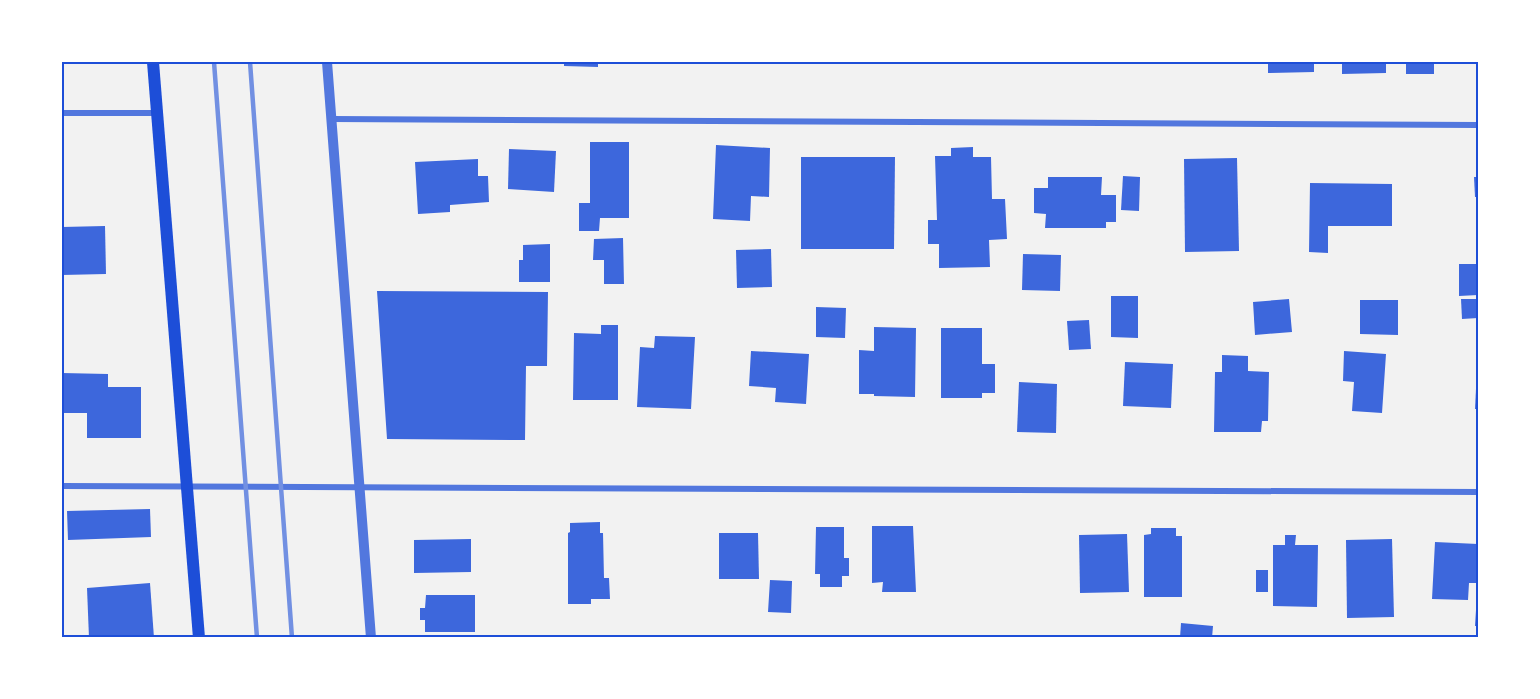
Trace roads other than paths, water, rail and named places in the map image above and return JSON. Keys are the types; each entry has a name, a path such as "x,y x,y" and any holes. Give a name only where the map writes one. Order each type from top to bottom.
{"main road":[{"path":"153,62 199,638"}],"street":[{"path":"327,62 371,638"},
{"path":"62,113 157,113"},
{"path":"332,119 1479,125"},
{"path":"62,486 1479,492"}],"railway":[{"path":"214,62 257,638"},
{"path":"250,62 292,638"}]}
